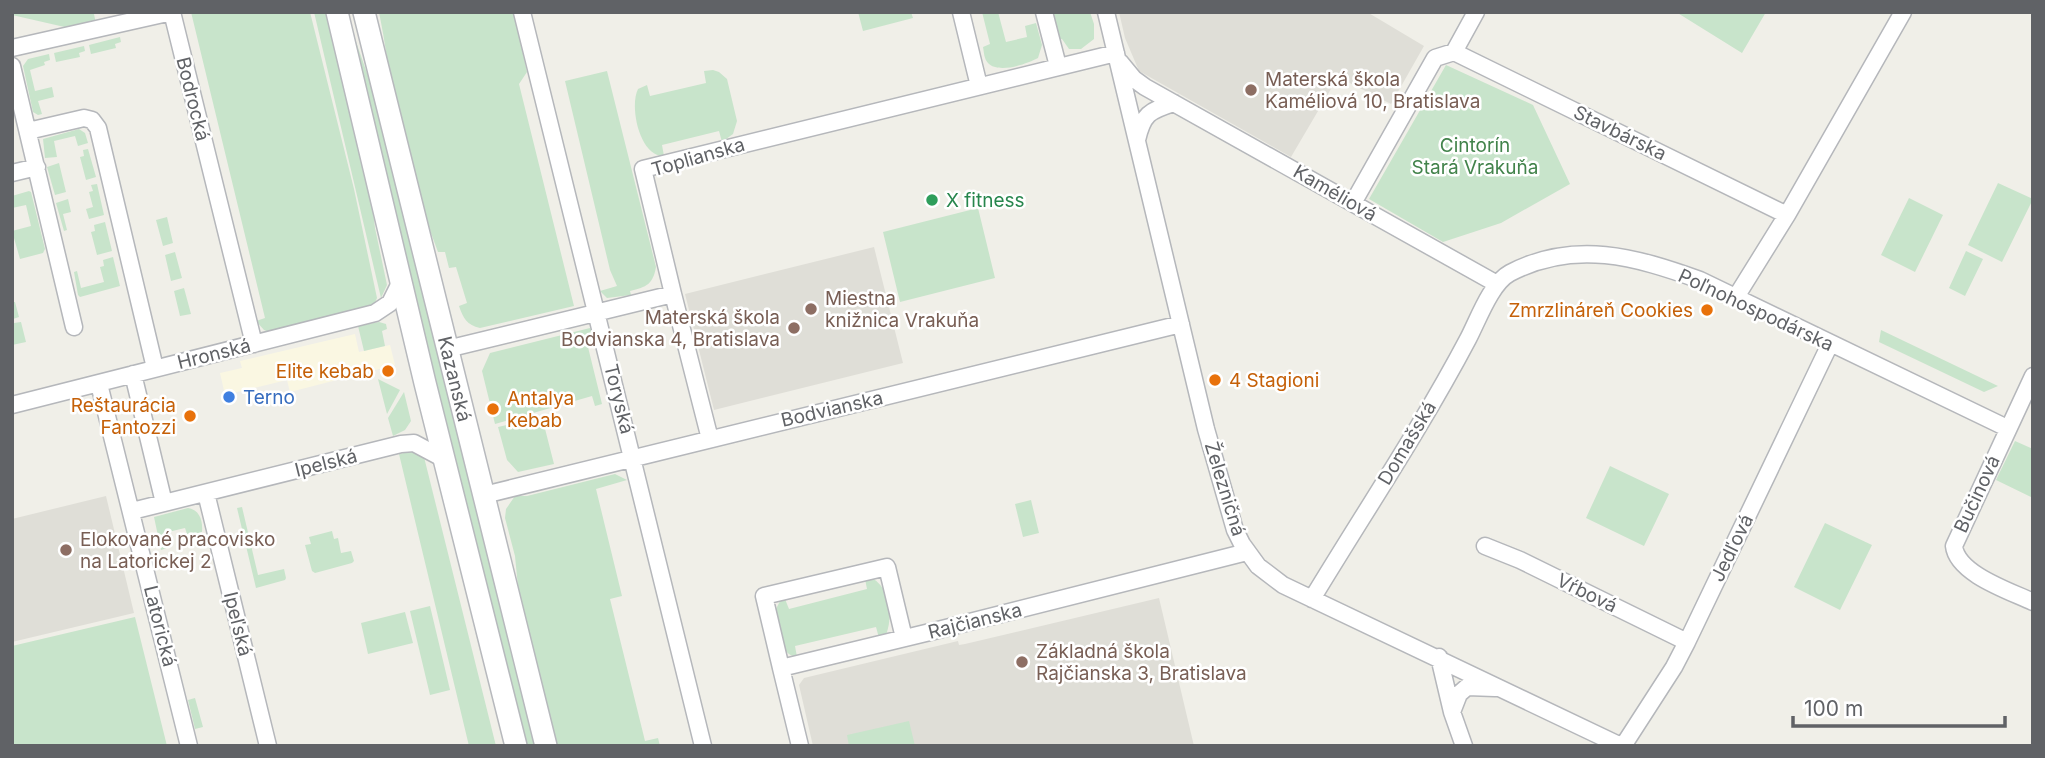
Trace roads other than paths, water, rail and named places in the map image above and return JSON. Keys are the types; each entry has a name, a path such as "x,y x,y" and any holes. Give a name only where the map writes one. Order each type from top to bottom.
{"main road":[{"name":"Kazanská","path":"337,12 516,746"},
{"name":"Kazanská","path":"364,12 546,746"}],"street":[{"name":"Bodrocká","path":"12,48 172,12 254,344"},
{"name":"Toryská","path":"522,12 703,746"},
{"path":"961,12 979,86"},
{"path":"1044,12 1058,66"},
{"name":"Železničná","path":"1106,12 1206,429 1235,530 1247,552 1266,573 1312,599 1622,746"},
{"path":"1353,203 1435,58 1454,52 1476,12"},
{"path":"1736,297 1787,215 1903,12"},
{"name":"Stavbárska","path":"1454,52 1787,215"},
{"name":"Toplianska","path":"673,294 643,169 1058,66 1116,56"},
{"name":"Kaméliová","path":"1116,56 1138,82 1497,284"},
{"path":"12,66 28,131 25,170 74,327"},
{"path":"1137,141 1141,124 1149,113 1174,103"},
{"path":"28,131 84,118 92,120 97,128 156,368"},
{"name":"Poľnohospodárska","path":"1497,284 1509,273 1546,259 1592,253 1609,254 1665,268 1736,297 2007,428"},
{"name":"Hronská","path":"12,405 375,313 390,303 401,281"},
{"name":"Domašská","path":"1312,599 1460,353 1497,284"},
{"path":"447,349 673,294 710,439"},
{"name":"Bodvianska","path":"484,495 1181,324"},
{"name":"Jedľová","path":"1622,746 1674,667 1687,642 1829,344"},
{"path":"133,374 164,503"},
{"path":"2007,428 2033,376"},
{"name":"Latorická","path":"99,384 189,746"},
{"name":"Bučinová","path":"2007,428 1955,540 1954,549 1957,558 1973,572 2033,602"},
{"name":"Ipelská","path":"205,493 401,444 414,443 444,459"},
{"path":"132,511 205,493"},
{"name":"Ipeľská","path":"205,493 268,746"},
{"name":"Vŕbová","path":"1485,546 1520,560 1687,642"},
{"name":"Rajčianska","path":"781,667 1247,552"},
{"path":"800,746 764,596 887,566 904,638"},
{"path":"1439,657 1452,712 1464,746"},
{"path":"1452,712 1459,694 1467,688 1482,686 1505,689"}],"place":[{"name":"Materská škola Kaméliová 10, Bratislava","path":"1251,90"},
{"name":"X fitness","path":"932,200"},
{"name":"Miestna knižnica Vrakuňa","path":"811,309"},
{"name":"Zmrzlináreň Cookies","path":"1707,310"},
{"name":"Materská škola Bodvianska 4, Bratislava","path":"794,328"},
{"name":"Elite kebab","path":"388,371"},
{"name":"4 Stagioni","path":"1215,380"},
{"name":"Terno","path":"229,397"},
{"name":"Antalya kebab","path":"493,409"},
{"name":"Reštaurácia Fantozzi","path":"190,416"},
{"name":"Elokované pracovisko na Latorickej 2","path":"66,550"},
{"name":"Základná škola Rajčianska 3, Bratislava","path":"1022,662"}],"park label":[{"name":"Cintorín Stará Vrakuňa","path":"1475,156"}]}
